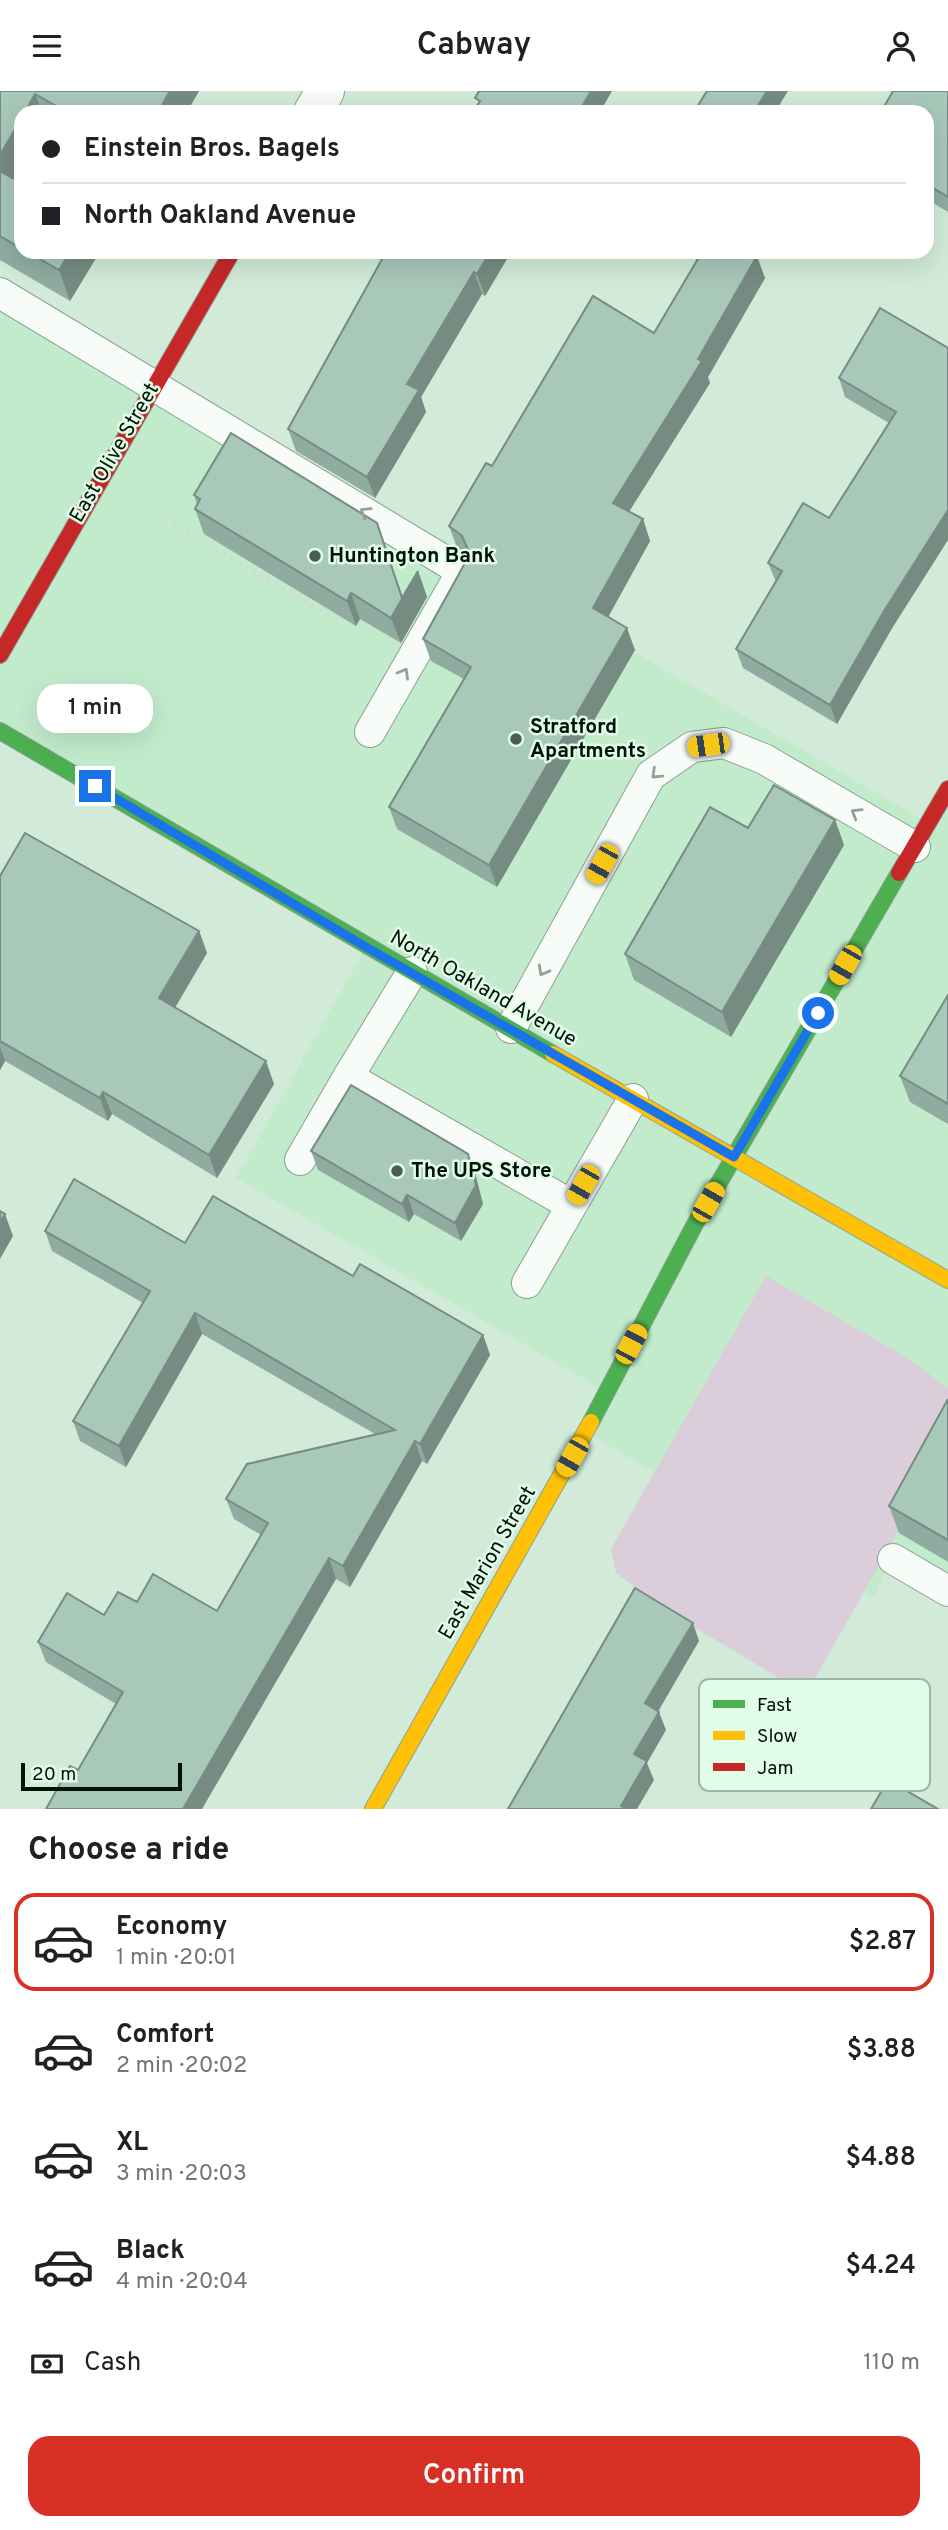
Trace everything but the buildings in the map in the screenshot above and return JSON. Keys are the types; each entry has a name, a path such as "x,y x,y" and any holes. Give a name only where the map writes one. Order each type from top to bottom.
{"street":[{"name":"East Olive Street","path":"0,655 228,259"},
{"name":"North Oakland Avenue","path":"0,731 948,1280"},
{"name":"East Marion Street","path":"373,1809 586,1433 688,1236 948,789"}],"lane":[{"path":"0,293 155,384 455,568 460,576 370,732"},
{"path":"511,1028 651,775 692,747 724,743 764,759 915,847"},
{"path":"300,1160 412,972"},
{"path":"348,1077 571,1205"},
{"path":"527,1283 634,1099"},
{"path":"893,1559 948,1591"}],"path":[{"path":"166,517 204,543 340,621"}],"shaded area":[{"path":"0,275 204,401 928,823 948,789 948,1608 886,1572 873,1597 586,1433 605,1391 236,1178 366,947 0,731"},
{"path":"766,1276 909,1359 948,1388 948,1444 815,1679 781,1679 669,1612 616,1573 611,1549"}],"traffic: fast":[{"path":"0,731 553,1054"},
{"path":"591,1422 695,1224 899,873"}],"traffic: slow":[{"path":"553,1054 948,1280"},
{"path":"373,1809 591,1422"}],"traffic: jam":[{"path":"0,655 228,259"},
{"path":"899,873 948,789"}],"place":[{"name":"Huntington Bank","path":"315,556"},
{"name":"Stratford Apartments","path":"516,739"},
{"name":"The UPS Store","path":"397,1171"}],"route":[{"path":"95,786 366,947 734,1157 818,1013"}]}
